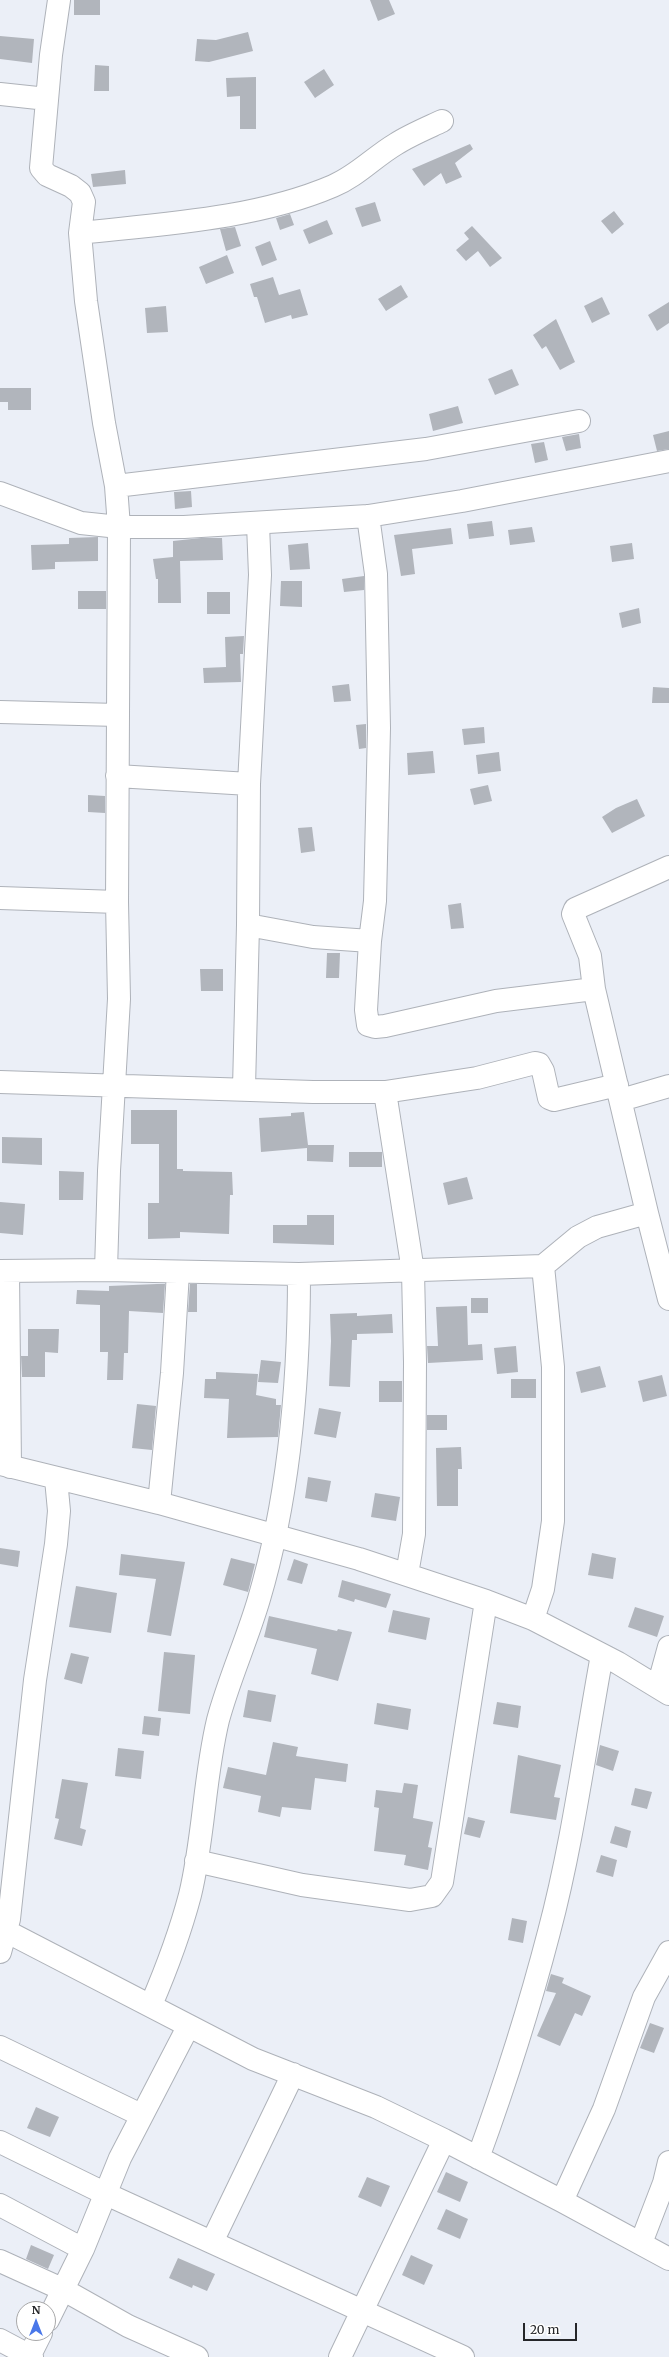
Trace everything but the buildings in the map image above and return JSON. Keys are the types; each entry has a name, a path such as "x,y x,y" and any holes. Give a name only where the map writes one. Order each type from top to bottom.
{"street":[{"path":"59,0 50,56 41,168 47,175 71,186 80,193 84,202 80,233 92,349 116,486 119,527 117,776 119,999 106,1270"},
{"path":"0,94 47,99"},
{"path":"80,233 169,223 278,205 334,186 363,169 396,144 442,121"},
{"path":"116,486 426,449 579,421"},
{"path":"0,493 81,523 119,527 184,527 258,524 368,516 462,501 669,461"},
{"path":"368,516 376,574 379,728 375,901 370,941 366,1019 368,1025 375,1027 496,1001 594,989"},
{"path":"244,1088 248,925 249,784 259,602 258,524"},
{"path":"0,712 118,715"},
{"path":"117,776 249,784"},
{"path":"669,867 576,909 574,917 590,956 594,989 646,1213 669,1299"},
{"path":"0,898 117,902"},
{"path":"248,925 313,937 370,941"},
{"path":"0,1082 244,1088 313,1092 385,1092 477,1078 535,1063 539,1064 543,1071 549,1098 554,1100 669,1086"},
{"path":"385,1092 413,1271 415,1362 414,1527 407,1574"},
{"path":"646,1213 597,1227 578,1237 543,1266 299,1274 106,1270 4,1271 5,1466 159,1503 407,1574 533,1619 602,1655 663,1690 669,1647"},
{"path":"533,1619 543,1589 553,1521 554,1367 543,1266"},
{"path":"159,1503 172,1373 178,1272"},
{"path":"151,2005 166,1972 190,1895 208,1774 218,1720 259,1599 274,1536 287,1466 294,1403 299,1330 299,1274"},
{"path":"0,1952 3,1929 9,1919 35,1680 56,1544 59,1511 56,1478"},
{"path":"196,1861 302,1885 410,1900 432,1896 442,1882 486,1601"},
{"path":"478,2158 510,2068 549,1932 568,1845 602,1655"},
{"path":"3,1929 151,2005 188,2027 253,2059 376,2107 444,2140 562,2201 669,2259"},
{"path":"562,2201 604,2109 644,1997 669,1952"},
{"path":"56,2305 83,2249 104,2193 141,2116 188,2027"},
{"path":"0,2047 141,2116"},
{"path":"212,2242 293,2074"},
{"path":"340,2357 361,2310 444,2140"},
{"path":"0,2142 104,2193 463,2357"},
{"path":"641,2243 662,2189 669,2162"},
{"path":"0,2205 83,2249"},
{"path":"0,2262 64,2290 128,2326 197,2357"},
{"path":"0,2340 30,2356 37,2341"}]}
